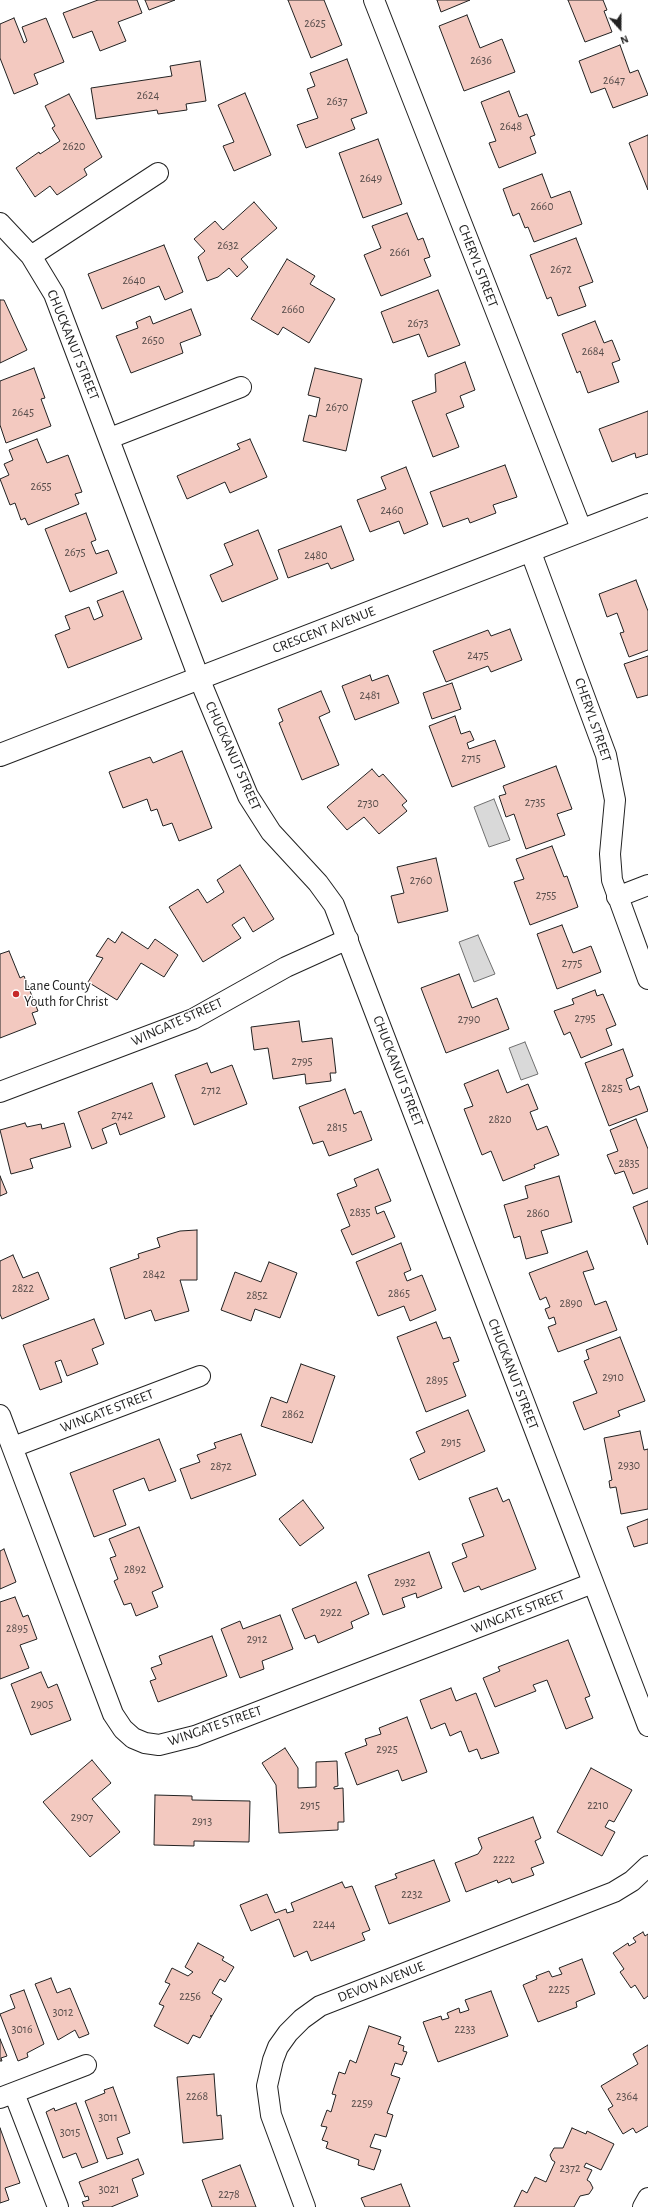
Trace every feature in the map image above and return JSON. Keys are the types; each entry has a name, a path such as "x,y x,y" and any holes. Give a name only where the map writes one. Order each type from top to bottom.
{"street":[{"name":"CHERYL STREET","path":"374,0 582,531"},
{"path":"31,256 158,173"},
{"name":"CHUCKANUT STREET","path":"0,223 31,256 54,294 110,438 199,678 256,809 272,832 327,893 348,939 648,1726"},
{"path":"110,438 241,387"},
{"name":"CRESCENT AVENUE","path":"0,755 648,505"},
{"name":"CHERYL STREET","path":"530,550 598,730 609,768 615,800 610,866 617,896 648,979"},
{"path":"617,896 648,885"},
{"name":"WINGATE STREET","path":"0,1092 178,1025 213,1009 286,967 348,939"},
{"name":"WINGATE STREET","path":"13,1447 200,1376"},
{"name":"WINGATE STREET","path":"0,1414 113,1714 123,1729 133,1738 145,1743 159,1745 194,1736 593,1583"},
{"name":"DEVON AVENUE","path":"305,2207 271,2115 267,2086 273,2060 278,2047 288,2033 302,2019 320,2006 614,1892 632,1881 648,1866"},
{"path":"58,2207 7,2095 86,2065"},
{"path":"644,2207 648,2198"}],"shaded area":[{"path":"494,799 510,840 489,847 474,807"},
{"path":"478,935 495,974 474,982 459,942"},
{"path":"525,1042 538,1074 521,1080 509,1048"}],"building":[{"path":"98,0 137,0 142,13 118,22 126,41 100,51 92,31 73,38 63,13"},
{"path":"145,0 175,0 149,10"},
{"path":"288,0 324,0 342,45 311,58"},
{"path":"437,0 470,0 441,12"},
{"path":"568,0 603,0 607,10 604,11 612,32 585,42"},
{"path":"467,15 480,48 502,39 515,72 464,91 439,26"},
{"path":"14,18 24,43 27,41 22,27 46,18 64,62 34,74 38,84 14,94 0,58 0,24"},
{"path":"620,45 630,73 638,70 648,95 613,108 605,88 591,93 579,61"},
{"path":"347,59 367,113 351,119 355,129 306,148 297,125 318,118 307,89 315,86 310,73"},
{"path":"200,61 206,101 186,104 187,110 158,114 157,110 96,119 91,88 172,76 170,66"},
{"path":"509,91 519,117 527,114 535,135 530,137 536,153 499,168 489,143 496,141 481,102"},
{"path":"245,93 271,155 234,171 223,146 234,142 218,105"},
{"path":"69,94 102,157 84,169 87,175 57,195 50,186 35,197 16,168 39,152 40,154 60,141 52,128 55,126 45,106"},
{"path":"648,135 648,190 629,143"},
{"path":"378,139 402,204 363,218 339,153"},
{"path":"542,174 551,198 570,191 582,224 534,242 528,227 525,228 519,213 513,216 503,189"},
{"path":"254,202 277,228 241,259 248,267 237,277 229,268 218,277 207,281 198,257 205,251 194,239 215,221 223,230"},
{"path":"407,213 418,240 423,238 430,257 424,259 431,276 381,296 364,255 381,248 372,226"},
{"path":"576,238 593,282 579,287 586,306 558,316 551,297 547,299 530,255"},
{"path":"164,245 183,292 165,300 159,286 102,309 88,274"},
{"path":"287,259 315,276 310,284 335,299 309,343 283,327 278,335 251,319"},
{"path":"438,290 460,345 428,357 419,334 393,343 381,312"},
{"path":"0,300 4,300 27,350 0,363"},
{"path":"191,309 201,335 180,343 183,353 131,373 116,336 138,328 136,322 150,316 153,324"},
{"path":"595,321 604,343 612,340 620,360 612,363 619,382 588,393 580,371 577,373 562,334"},
{"path":"465,362 475,390 460,396 464,407 446,414 459,447 433,457 412,401 436,392 435,374"},
{"path":"34,368 45,398 41,399 51,426 6,443 0,425 0,381"},
{"path":"315,368 362,379 346,451 303,441 309,415 316,417 320,398 308,395"},
{"path":"648,411 648,454 636,458 635,453 612,462 599,429"},
{"path":"37,439 47,463 68,455 82,492 75,494 79,504 28,525 25,518 21,520 15,503 10,505 0,479 9,475 4,464 13,460 9,450"},
{"path":"250,439 267,477 230,493 225,482 187,499 177,476 240,449 237,444"},
{"path":"505,465 517,497 493,505 496,513 470,523 468,518 443,527 430,492"},
{"path":"406,467 428,524 404,534 399,521 370,532 357,500 386,489 381,477"},
{"path":"86,513 96,540 91,542 96,554 108,550 117,573 70,592 45,529"},
{"path":"341,526 354,560 331,569 328,563 288,578 278,550"},
{"path":"258,530 278,579 222,602 210,575 233,565 224,544"},
{"path":"636,580 648,611 648,650 629,657 620,633 624,632 617,613 607,617 599,594"},
{"path":"123,591 142,639 68,668 55,635 70,629 65,616 89,607 94,620 103,616 97,601"},
{"path":"510,629 522,660 491,672 488,666 446,682 433,651 488,630 491,636"},
{"path":"648,656 648,695 637,698 624,664"},
{"path":"370,675 372,681 388,675 399,703 355,720 342,686"},
{"path":"452,683 461,709 432,719 423,693"},
{"path":"321,691 330,712 319,717 339,765 302,780 279,723 283,721 278,709"},
{"path":"455,716 461,734 470,731 474,740 467,743 469,749 495,740 505,767 452,787 429,726"},
{"path":"182,751 212,828 179,841 172,823 163,826 157,809 151,811 147,799 123,808 109,772 150,757 153,763"},
{"path":"556,766 572,809 557,814 565,835 526,849 514,814 506,817 499,796 506,794 503,786"},
{"path":"372,769 379,777 383,774 407,801 402,805 407,811 379,834 364,817 347,830 327,807"},
{"path":"552,846 564,877 567,876 578,907 530,925 514,882 524,879 516,859"},
{"path":"436,858 448,911 398,923 391,896 404,893 397,867"},
{"path":"240,865 274,919 253,932 244,917 232,925 241,938 203,962 169,907 198,889 207,903 224,892 217,880"},
{"path":"562,925 573,953 591,946 601,972 557,989 537,934"},
{"path":"122,932 148,949 155,939 178,955 164,977 141,963 117,1000 88,982 103,958 96,956 108,938 115,943"},
{"name":"Lane County Youth for Christ","path":"9,951 20,978 24,976 38,1011 32,1013 36,1024 0,1038 0,954"},
{"path":"459,974 472,1008 497,998 509,1029 446,1053 421,988"},
{"path":"595,990 597,996 603,994 616,1025 606,1029 612,1045 581,1058 570,1032 564,1035 554,1011 574,1004 572,999"},
{"path":"299,1021 302,1042 332,1038 336,1073 330,1073 331,1081 306,1084 305,1074 273,1079 268,1048 254,1050 251,1027"},
{"path":"623,1049 633,1076 626,1079 630,1090 639,1086 648,1111 609,1126 585,1063"},
{"path":"207,1063 211,1073 232,1065 247,1104 194,1125 175,1075"},
{"path":"498,1070 507,1093 528,1084 538,1109 530,1112 537,1130 547,1126 559,1155 534,1165 535,1168 503,1181 491,1151 482,1155 464,1109 473,1106 464,1084"},
{"path":"152,1083 165,1117 120,1135 116,1123 102,1129 107,1143 92,1149 78,1112"},
{"path":"345,1089 354,1114 361,1111 372,1140 329,1156 323,1141 313,1144 299,1107"},
{"path":"636,1119 648,1149 648,1188 633,1194 624,1171 615,1174 607,1155 618,1151 610,1130"},
{"path":"25,1123 27,1127 41,1124 42,1129 64,1123 71,1147 30,1159 33,1168 11,1174 0,1130"},
{"path":"378,1169 391,1201 375,1207 377,1214 384,1211 395,1237 352,1255 341,1230 350,1226 337,1194 357,1186 354,1179"},
{"path":"0,1176 7,1193 0,1196"},
{"path":"559,1176 572,1222 541,1231 548,1253 526,1259 520,1236 514,1238 504,1205 528,1198 525,1186"},
{"path":"648,1201 648,1245 633,1207"},
{"path":"197,1230 197,1280 180,1280 189,1311 155,1321 151,1310 125,1319 110,1268 139,1258 138,1254 160,1247 157,1238 180,1231"},
{"path":"401,1243 411,1270 404,1273 407,1281 422,1275 436,1310 410,1321 404,1306 378,1316 356,1262"},
{"path":"587,1251 594,1269 583,1272 595,1305 606,1301 617,1330 558,1352 548,1327 556,1324 554,1317 549,1319 545,1309 550,1307 546,1297 540,1300 529,1273"},
{"path":"13,1255 23,1278 38,1272 49,1299 2,1319 0,1314 0,1261"},
{"path":"269,1262 297,1273 280,1318 255,1309 251,1321 221,1310 235,1272 261,1282"},
{"path":"94,1319 104,1344 92,1349 98,1364 67,1376 61,1360 55,1362 62,1382 40,1390 23,1345"},
{"path":"436,1322 443,1339 450,1337 459,1361 453,1363 466,1396 426,1412 397,1337"},
{"path":"620,1337 645,1401 618,1411 620,1416 584,1430 573,1402 597,1393 584,1361 589,1359 586,1350"},
{"path":"301,1364 335,1376 312,1443 261,1426 271,1397 287,1403"},
{"path":"468,1410 485,1451 419,1480 410,1459 425,1452 416,1432"},
{"path":"640,1431 644,1450 648,1449 648,1509 621,1514 616,1487 610,1488 609,1481 612,1480 604,1438"},
{"path":"241,1434 256,1475 191,1499 180,1469 200,1462 197,1455 216,1448 214,1443"},
{"path":"159,1439 176,1481 149,1491 144,1478 113,1490 126,1525 94,1537 70,1473"},
{"path":"497,1488 503,1502 509,1499 536,1569 481,1590 479,1586 464,1592 452,1563 467,1557 462,1544 484,1536 469,1498"},
{"path":"303,1500 324,1528 300,1546 279,1519"},
{"path":"648,1519 648,1543 634,1547 627,1527"},
{"path":"139,1527 163,1587 152,1592 158,1607 136,1616 131,1603 124,1605 114,1581 118,1579 110,1558 116,1556 109,1539"},
{"path":"4,1549 16,1582 0,1589 0,1551"},
{"path":"429,1552 442,1588 417,1598 416,1593 402,1598 405,1607 383,1615 368,1575"},
{"path":"356,1582 369,1614 351,1622 353,1628 318,1643 315,1635 305,1639 292,1609"},
{"path":"15,1597 23,1617 28,1615 37,1639 20,1645 29,1668 0,1679 0,1602"},
{"path":"280,1615 293,1649 262,1661 264,1669 240,1678 221,1629 240,1621 243,1629"},
{"path":"212,1636 227,1676 158,1702 150,1681 156,1679 151,1668 162,1664 159,1656"},
{"path":"568,1640 590,1696 585,1698 593,1718 566,1729 547,1680 533,1685 536,1691 495,1707 483,1678 500,1671 498,1667"},
{"path":"41,1672 48,1688 57,1684 71,1720 31,1735 11,1684"},
{"path":"451,1688 456,1701 476,1693 499,1753 481,1759 477,1749 469,1752 461,1731 450,1736 445,1723 431,1729 420,1700"},
{"path":"407,1717 427,1772 402,1781 398,1770 357,1785 345,1753 367,1745 365,1739 381,1734 379,1728"},
{"path":"285,1748 298,1768 298,1788 316,1787 316,1762 337,1761 338,1786 334,1787 334,1789 343,1788 344,1822 338,1822 338,1830 279,1833 276,1785 262,1763"},
{"path":"92,1760 111,1783 92,1799 120,1832 90,1857 43,1802"},
{"path":"591,1768 632,1790 614,1822 609,1820 605,1827 615,1832 602,1856 557,1832"},
{"path":"155,1795 192,1796 192,1800 250,1801 249,1842 194,1841 194,1846 154,1845"},
{"path":"533,1817 541,1838 535,1841 544,1863 531,1868 534,1875 512,1883 510,1878 498,1883 497,1880 466,1892 455,1863 478,1854 482,1848 478,1838"},
{"path":"434,1860 450,1901 389,1924 375,1886 397,1878 395,1874"},
{"path":"342,1882 345,1888 352,1886 370,1930 362,1933 365,1940 311,1961 307,1951 294,1957 279,1919 251,1931 240,1905 267,1894 275,1913 286,1909 287,1913 294,1911 291,1903"},
{"path":"643,1932 645,1936 648,1934 648,1996 644,1999 635,1985 631,1988 620,1972 624,1969 613,1953 628,1943 629,1946 636,1942 633,1938"},
{"path":"198,1943 224,1957 222,1960 234,1967 225,1982 220,1979 212,1993 222,1999 200,2038 193,2035 188,2044 154,2026 164,2006 159,2004 170,1984 165,1982 172,1968 188,1976 193,1972 185,1967"},
{"path":"582,1959 595,1994 576,2002 577,2007 538,2022 523,1985 537,1979 536,1976 549,1971 552,1977 562,1974 559,1968"},
{"path":"51,1978 57,1993 70,1988 89,2034 79,2038 75,2030 58,2040 35,1984"},
{"path":"24,1990 44,2044 27,2053 28,2057 18,2061 0,2014 15,2008 10,1995"},
{"path":"491,1991 508,2036 438,2062 423,2022 441,2016 442,2020 449,2018 447,2013 459,2008 460,2013 469,2010 465,2000"},
{"path":"369,2026 401,2037 398,2044 404,2046 403,2051 407,2052 402,2065 395,2063 391,2075 400,2078 387,2113 393,2115 386,2137 375,2134 370,2147 381,2150 374,2170 358,2165 359,2160 326,2148 328,2142 322,2140 327,2127 321,2126 327,2110 331,2112 336,2095 332,2094 339,2072 345,2074 350,2060 356,2063"},
{"path":"0,2039 7,2056 1,2058 2,2061 0,2061"},
{"path":"648,2045 648,2126 636,2133 633,2128 623,2134 608,2109 613,2106 601,2086 638,2064 633,2054"},
{"path":"214,2074 217,2116 221,2115 223,2139 183,2143 177,2077"},
{"path":"113,2087 130,2133 117,2138 123,2154 107,2159 85,2101 105,2093 104,2090"},
{"path":"76,2103 98,2162 82,2168 76,2153 63,2158 46,2112 54,2108 55,2111"},
{"path":"0,2128 20,2183 5,2188 9,2200 0,2203"},
{"path":"572,2128 586,2134 587,2131 614,2144 601,2170 586,2163 584,2167 592,2170 587,2180 593,2188 589,2194 580,2196 574,2207 514,2207 522,2190 527,2193 535,2177 546,2182 555,2162 552,2160 550,2155 554,2148 563,2148"},
{"path":"138,2159 144,2174 132,2179 138,2196 111,2207 84,2207 82,2202 89,2200 88,2196 85,2197 79,2182"},
{"path":"240,2165 256,2207 212,2207 202,2180"},
{"path":"401,2184 410,2207 365,2207 361,2198"}],"place":[{"name":"Lane County Youth for Christ","path":"16,994"}]}
